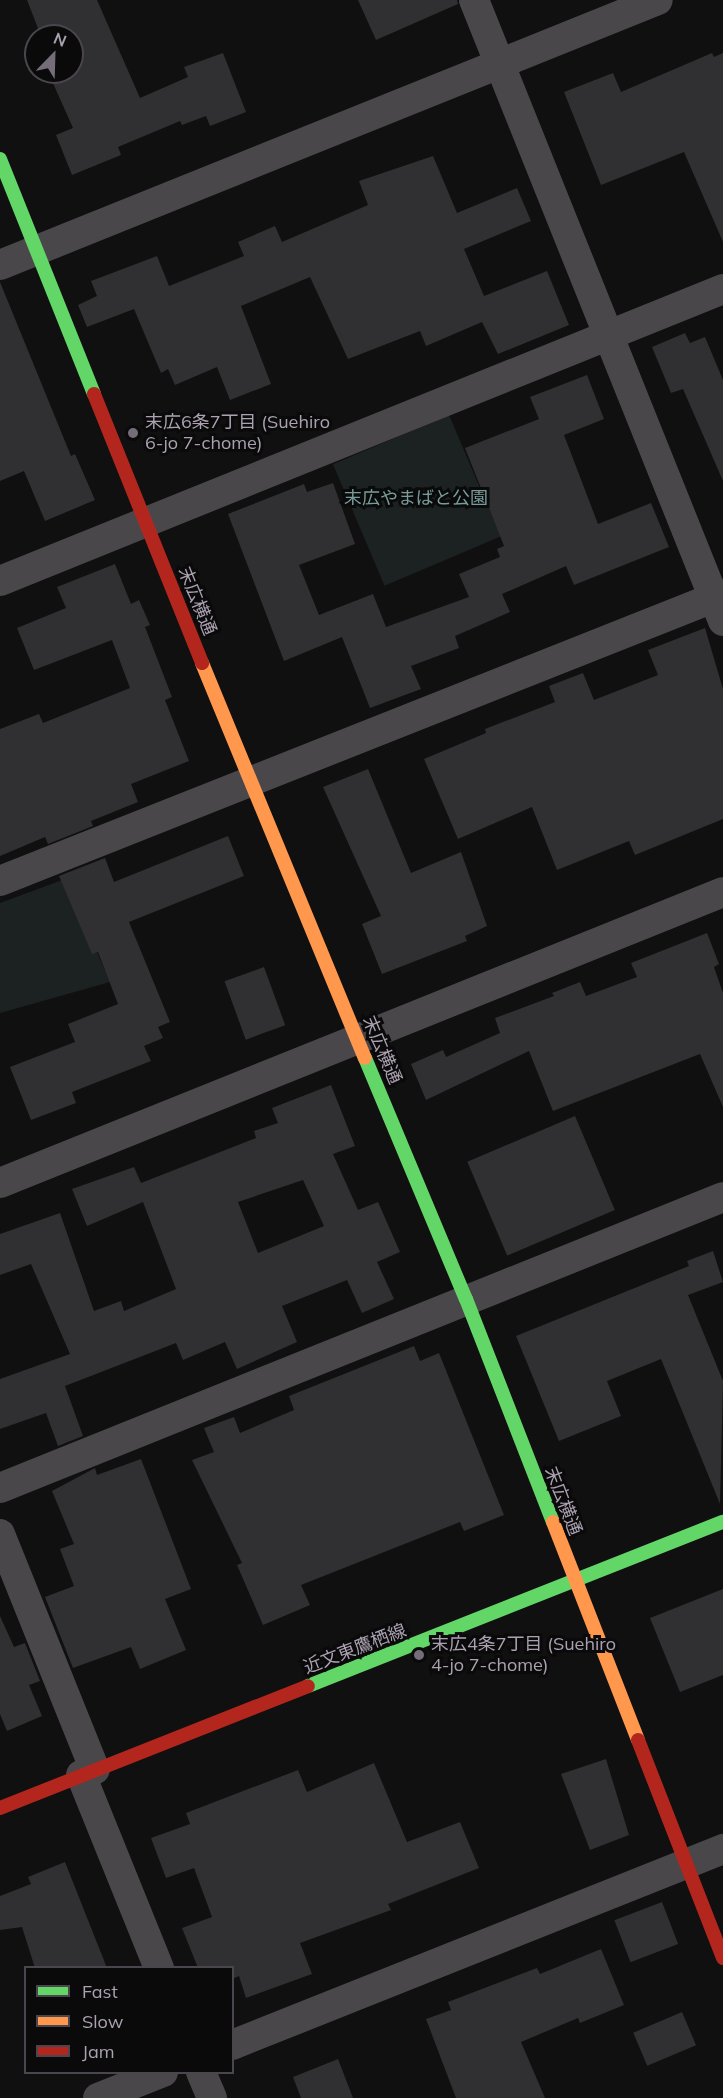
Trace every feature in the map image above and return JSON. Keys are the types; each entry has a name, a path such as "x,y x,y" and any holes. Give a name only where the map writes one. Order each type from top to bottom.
{"street":[{"path":"0,881 248,780 720,604 474,0"},
{"path":"0,265 658,0"},
{"name":"末広横通","path":"0,159 248,780 466,1299 684,1866 723,1958"},
{"path":"0,581 723,289"},
{"path":"0,1183 723,892"},
{"path":"0,1488 723,1197"},
{"name":"近文東鷹栖線","path":"0,1809 88,1772 575,1582 723,1521"},
{"path":"0,1534 158,1966"},
{"path":"234,2044 723,1849"},
{"path":"98,2098 160,2074"},
{"path":"201,2074 212,2098"}],"green space":[{"name":"末広やまばと公園","path":"449,415 501,537 385,586 333,464"},
{"path":"65,879 110,982 0,1013 0,903"}],"building":[{"path":"27,0 97,0 140,98 188,77 184,67 223,53 246,112 210,126 206,116 182,125 180,121 118,147 121,155 72,175 56,135 73,128 53,84 84,84 84,24 36,24"},
{"path":"358,0 457,0 458,4 376,40"},
{"path":"712,53 714,57 723,53 723,242 684,152 601,185 564,92 613,73 621,92"},
{"path":"433,156 457,213 517,188 531,221 464,249 484,296 547,271 569,325 498,354 482,322 426,346 420,331 348,359 310,277 241,306 271,384 230,400 217,367 175,385 168,369 161,373 134,309 87,327 78,305 97,296 91,281 157,256 169,286 244,256 238,242 275,226 282,242 368,205 359,181"},
{"path":"0,282 71,456 75,454 95,500 45,521 24,471 0,481"},
{"path":"685,333 690,343 705,337 723,380 723,481 683,389 671,393 652,347"},
{"path":"587,375 604,419 564,435 598,524 651,503 669,547 574,585 566,566 502,594 510,612 455,636 459,648 411,666 421,689 370,708 342,637 284,661 228,514 304,484 307,492 333,483 355,544 299,565 319,615 373,594 386,627 469,597 459,574 500,557 497,549 504,546 465,448 539,419 530,397"},
{"path":"115,564 131,604 139,600 150,625 145,627 172,697 165,700 189,761 131,784 138,802 91,821 93,826 48,844 45,837 0,856 0,729 39,714 43,723 130,688 112,640 34,670 17,628 66,608 57,587"},
{"path":"705,628 723,689 723,819 635,855 629,841 557,870 532,807 458,839 424,759 486,733 485,729 555,702 549,686 583,673 594,700 658,675 648,650"},
{"path":"368,769 411,873 461,852 487,926 465,936 467,941 382,974 362,924 381,916 323,787"},
{"path":"228,836 244,876 129,922 170,1022 158,1027 163,1038 144,1046 151,1061 72,1092 76,1103 31,1120 10,1067 75,1042 68,1024 118,1004 98,952 92,954 59,876 105,858 114,882"},
{"path":"707,933 719,964 714,967 723,993 723,1107 700,1054 553,1111 529,1051 426,1100 411,1064 443,1050 446,1057 500,1033 495,1018 554,996 552,993 580,982 586,996 637,977 631,963"},
{"path":"264,967 285,1025 246,1040 225,981"},
{"path":"331,1085 355,1146 333,1154 358,1210 378,1202 400,1252 377,1262 394,1299 362,1313 347,1280 282,1306 297,1342 237,1369 225,1342 183,1360 176,1343 65,1386 83,1436 58,1446 46,1413 0,1429 0,1379 70,1354 31,1264 0,1275 0,1234 60,1213 94,1311 121,1301 124,1311 176,1289 143,1202 87,1226 72,1189 134,1167 141,1183 256,1138 254,1131 278,1123 272,1108","holes":["303,1180 324,1226 258,1253 238,1202"]},
{"path":"575,1116 615,1210 507,1256 467,1162"},
{"path":"713,1251 723,1282 688,1295 723,1381 720,1504 661,1359 607,1381 621,1416 559,1441 516,1336 689,1266 687,1261"},
{"path":"414,1346 420,1361 439,1353 504,1515 464,1531 460,1522 301,1585 310,1605 263,1625 237,1565 242,1563 192,1460 214,1452 204,1428 234,1417 240,1433 294,1410 289,1396"},
{"path":"141,1459 191,1589 165,1599 186,1650 140,1669 131,1647 73,1668 45,1597 74,1586 60,1549 74,1544 52,1491 95,1468 97,1475"},
{"path":"723,1589 723,1675 680,1692 650,1618"},
{"path":"0,1616 14,1647 25,1643 40,1681 29,1685 42,1716 7,1731 0,1714"},
{"path":"606,1759 629,1835 590,1850 561,1774"},
{"path":"374,1763 407,1842 460,1822 479,1868 388,1904 391,1910 300,1943 312,1974 246,1998 239,1976 234,1978 234,1966 197,1966 182,1928 212,1917 194,1868 166,1878 151,1838 190,1824 186,1813 298,1770 307,1792"},
{"path":"65,1862 106,1966 34,1966 22,1927 0,1930 0,1896 31,1884 28,1877"},
{"path":"662,1902 678,1944 631,1962 614,1920"},
{"path":"601,1949 624,2005 580,2023 578,2018 521,2042 545,2098 456,2098 426,2019 451,2010 448,2002 537,1968 540,1974"},
{"path":"682,2012 696,2045 647,2066 633,2033"},
{"path":"338,2059 353,2098 301,2098 293,2077"}],"traffic: fast":[{"path":"0,159 94,394"},
{"path":"365,1058 466,1299 553,1522"},
{"path":"308,1686 723,1522"}],"traffic: slow":[{"path":"202,663 365,1058"},
{"path":"553,1522 638,1740"}],"traffic: jam":[{"path":"94,394 202,663"},
{"path":"0,1808 308,1686"},
{"path":"638,1740 723,1958"}],"place":[{"name":"末広6条7丁目 (Suehiro 6-jo 7-chome)","path":"133,433"},
{"name":"末広4条7丁目 (Suehiro 4-jo 7-chome)","path":"419,1655"}]}
